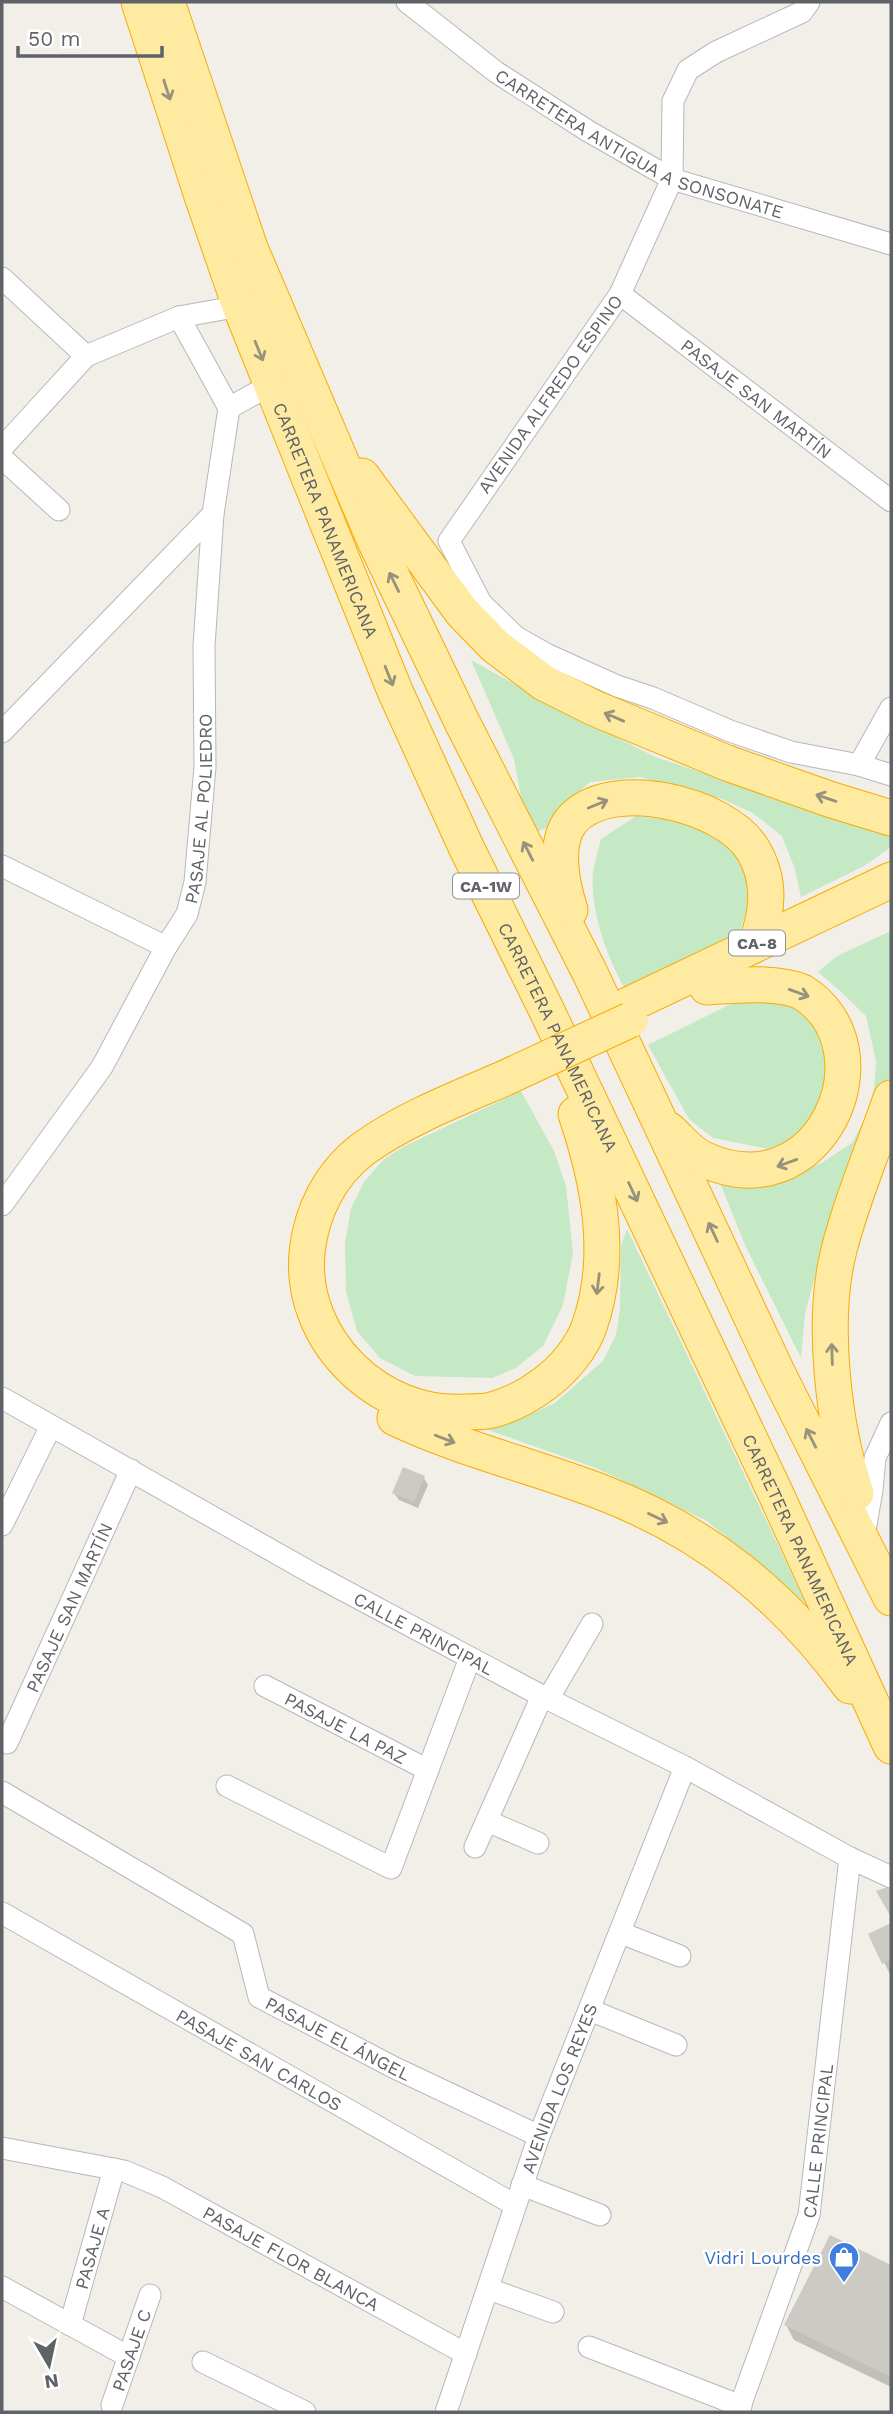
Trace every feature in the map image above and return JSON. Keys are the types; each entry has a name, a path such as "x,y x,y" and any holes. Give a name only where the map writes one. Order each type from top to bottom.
{"highway":[{"name":"CARRETERA PANAMERICANA","path":"139,2 240,306 395,691 467,849 546,1009 775,1492 889,1741"},
{"name":"CARRETERA PANAMERICANA","path":"167,2 250,248 374,541 461,722 590,973 627,1027 778,1374 889,1592"},
{"path":"321,419 462,612 519,666 566,695 665,739 832,800 891,818"},
{"path":"590,973 562,876 563,840 569,823 582,811 618,797 660,799 702,812 739,835 752,848 760,865 767,903 765,922 756,943"},
{"path":"467,849 572,1102 591,1158 602,1229 600,1265 596,1299 588,1329 573,1357 552,1379 527,1396 491,1411 430,1411 382,1392 351,1368 335,1351 316,1314 308,1289 307,1260 312,1222 320,1201 338,1174 363,1149 502,1071"},
{"name":"CA-8","path":"627,1027 756,943 891,880"},
{"name":"CA-8","path":"502,1071 627,1027 891,903"},
{"path":"627,1027 667,1129 699,1157 727,1168 754,1169 775,1168 805,1157 816,1149 851,1102 858,1078 855,1050 845,1027 824,1006 801,992 756,985 708,987"},
{"path":"502,1071 383,1119 342,1146 323,1168 308,1193 298,1224 291,1264 300,1315 309,1337 341,1378 383,1412 450,1441 602,1492 672,1524 728,1559 769,1593 809,1636 846,1681 889,1741"},
{"path":"889,1592 851,1480 839,1424 831,1348 836,1263 891,1098"}],"street":[{"name":"CARRETERA ANTIGUA A SONSONATE","path":"407,2 496,72 588,131 672,179 891,244"},
{"path":"672,179 673,101 688,70 716,52 802,12 809,2"},
{"name":"AVENIDA ALFREDO ESPINO","path":"672,179 620,294 449,541 481,603 516,637 546,654 730,731 781,749 859,765"},
{"path":"2,278 86,356"},
{"name":"PASAJE SAN MARTÍN","path":"620,294 891,501"},
{"path":"2,448 86,356 178,317 240,306"},
{"path":"178,317 229,408 272,384"},
{"name":"PASAJE AL POLIEDRO","path":"2,1205 102,1068 166,947 187,914 195,882 205,767 204,646 213,514 229,408"},
{"path":"2,457 60,510"},
{"path":"2,732 213,514"},
{"path":"891,708 859,765 891,775"},
{"path":"2,866 166,947"},
{"name":"CALLE PRINCIPAL","path":"2,1398 315,1575 545,1697 685,1767 850,1858 891,1877"},
{"path":"839,1424 857,1442 871,1443 887,1431"},
{"path":"2,1525 51,1426"},
{"path":"866,1525 873,1490 875,1458 887,1431"},
{"name":"PASAJE SAN MARTÍN","path":"7,1743 131,1470"},
{"path":"475,1847 545,1697 592,1624"},
{"path":"227,1786 391,1868 470,1658"},
{"name":"PASAJE LA PAZ","path":"265,1686 428,1770"},
{"name":"AVENIDA LOS REYES","path":"446,2412 539,2136 685,1767"},
{"name":"PASAJE EL ÁNGEL","path":"2,1792 243,1934 259,1997 395,2068 539,2136"},
{"path":"487,1821 538,1843"},
{"name":"CALLE PRINCIPAL","path":"740,2409 809,2215 850,1858"},
{"name":"PASAJE SAN CARLOS","path":"2,1913 519,2195 600,2215"},
{"path":"621,1933 680,1956"},
{"path":"590,2010 676,2045"},
{"name":"PASAJE FLOR BLANCA","path":"2,2148 114,2169 162,2187 466,2354"},
{"name":"PASAJE A","path":"70,2325 114,2169"},
{"path":"2,2287 129,2357"},
{"path":"489,2289 553,2312"},
{"name":"PASAJE C","path":"113,2405 150,2295"},
{"path":"589,2347 740,2409"},
{"path":"203,2362 305,2412"}],"green space":[{"path":"471,660 655,757 891,833 891,847 864,866 801,897 795,869 782,836 753,813 722,799 640,777 590,782 566,803 548,827 528,835 514,759"},
{"path":"636,816 704,824 730,844 750,875 749,903 739,933 625,989 600,930 593,897 593,881 601,839"},
{"path":"891,931 891,1074 823,1246 805,1314 801,1358 745,1245 720,1183 782,1177 820,1164 852,1143 865,1118 874,1091 876,1061 866,1016 818,972 837,956"},
{"path":"739,1000 788,1005 818,1023 832,1094 790,1143 769,1149 713,1138 689,1119 648,1045"},
{"path":"521,1091 554,1151 566,1186 573,1253 563,1305 543,1346 516,1368 492,1378 415,1376 380,1358 357,1331 346,1291 345,1244 351,1208 364,1182 383,1160 403,1147"},
{"path":"627,1229 806,1604 707,1521 596,1468 477,1426 527,1416 555,1403 603,1361 616,1335 620,1309 621,1246"}],"building":[{"path":"403,1467 425,1476 414,1502 392,1493"},
{"path":"891,1888 891,1917 876,1891"},
{"path":"891,1923 891,1960 882,1964 868,1934"},
{"path":"830,2235 891,2265 891,2377 784,2325"}],"place":[{"name":"Vidri Lourdes","path":"844,2284"}]}
